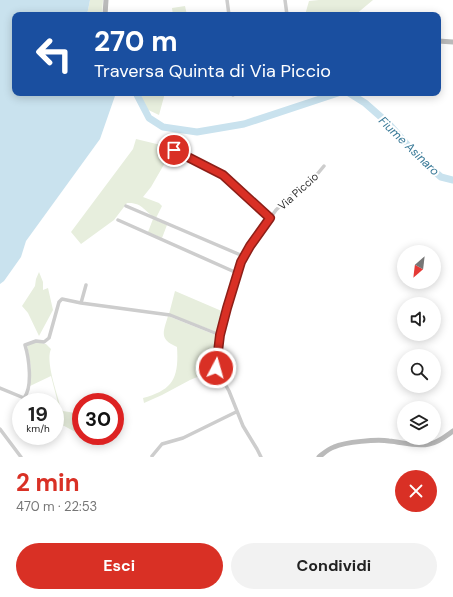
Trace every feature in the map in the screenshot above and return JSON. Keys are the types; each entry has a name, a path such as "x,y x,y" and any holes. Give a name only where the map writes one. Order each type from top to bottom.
{"street":[{"path":"105,12 106,0"},
{"path":"227,0 229,12"},
{"path":"284,0 286,12"},
{"path":"441,41 453,42"},
{"path":"174,150 223,175 270,218"},
{"name":"Via Piccio","path":"261,457 236,412 228,391 216,368 220,335 243,256 270,218 284,202 314,178 324,166"},
{"path":"126,206 243,256"},
{"path":"118,220 237,273"},
{"path":"81,303 86,285"},
{"path":"0,388 24,398 27,395 29,371 28,354 25,344 36,341 44,342 49,338 59,302 62,299 170,315 220,335"},
{"path":"152,456 162,444 183,438 236,412"},
{"path":"0,429 21,457"},
{"path":"319,457 338,445 370,441 388,440 418,445 428,445 438,441 453,431"}],"green space":[{"path":"90,0 103,0 102,12 88,12"},
{"path":"373,0 359,12 306,12 309,1"},
{"path":"185,6 186,12 173,12 172,8"},
{"path":"135,96 164,96 159,115 140,106"},
{"path":"136,139 165,146 177,142 151,187 143,197 159,203 162,206 156,218 137,204 127,203 114,220 81,244 71,232 133,149"},
{"path":"153,219 167,225 162,238 148,232"},
{"path":"39,272 43,282 43,290 48,288 53,310 39,336 28,313 22,306 35,286"},
{"path":"175,291 224,312 220,332 169,314"},
{"path":"168,316 218,336 219,340 216,340 215,343 218,344 215,372 212,371 190,380 144,403 143,398 153,395 167,387 175,375 177,367 177,347 167,341 164,335"},
{"path":"35,342 46,344 51,349 51,370 57,393 55,393 51,376 30,386 31,367 27,345"},
{"path":"64,411 72,412 72,430 64,426"}],"water":[{"path":"0,0 90,0 88,12 12,12 12,96 115,96 100,139 26,241 21,257 4,281 0,284"}],"waterway":[{"name":"Fiume Asinaro","path":"138,96 149,118 163,127 197,132 244,124 329,96"},
{"name":"Fiume Asinaro","path":"354,96 365,103 389,124 419,158 441,177 453,180"}],"route":[{"path":"174,150 223,175 270,218 243,256 220,335 216,368"}]}
